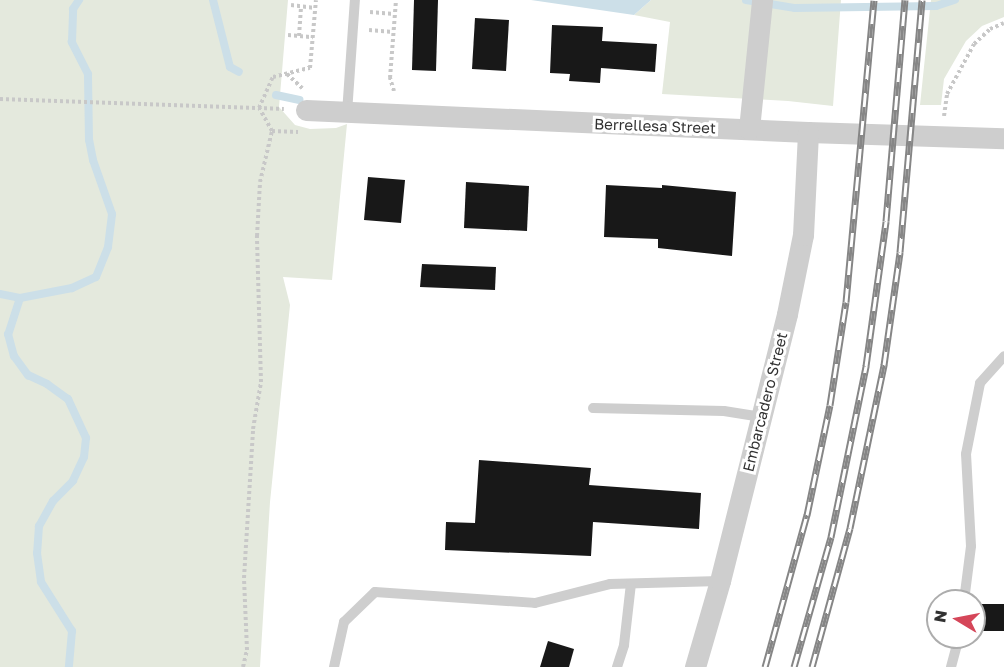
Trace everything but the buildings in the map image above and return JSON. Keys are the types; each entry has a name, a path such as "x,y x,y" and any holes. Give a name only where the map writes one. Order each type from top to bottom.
{"street":[{"path":"749,129 762,0"},
{"name":"Berrellesa Street","path":"306,110 808,132 1004,138"},
{"name":"Embarcadero Street","path":"695,667 720,581 787,314 802,235 808,132"}],"lane":[{"path":"347,112 354,5"},
{"path":"966,589 971,546 966,454 980,383 1004,356"},
{"path":"593,408 724,411 762,417"},
{"path":"334,667 344,622 375,591 535,603 610,584 720,581"},
{"path":"617,667 624,645 631,584"},
{"path":"951,667 956,649"}],"path":[{"path":"259,108 273,77 310,68 316,0"},
{"path":"396,0 390,78 396,99"},
{"path":"291,5 315,8"},
{"path":"354,5 394,14"},
{"path":"299,36 301,6"},
{"path":"944,120 947,94 974,44 990,29 1004,24"},
{"path":"353,28 393,32"},
{"path":"288,35 313,37"},
{"path":"0,99 306,110"},
{"path":"243,667 247,650 244,578 253,429 261,382 257,236 259,193 272,131 259,108"}],"shaded area":[{"path":"0,0 288,0 279,107 295,125 310,129 336,128 347,124 332,280 283,277 290,305 270,502 260,667 0,667"},
{"path":"531,0 651,0 634,15"},
{"path":"651,0 841,0 833,106 788,101 662,94 670,22 634,15"},
{"path":"931,0 1004,0 1004,17 982,26 966,41 944,79 941,105 920,105"}],"waterway":[{"path":"0,294 20,298 72,288 96,277 108,247 112,214 93,160 89,140 88,74 72,42 73,9 79,0"},
{"path":"213,0 230,67 239,72"},
{"path":"746,0 795,8 936,6 955,0"},
{"path":"276,95 299,100"},
{"path":"20,298 8,334 14,356 28,375 47,384 68,399 86,438 84,457 73,481 53,501 39,526 37,553 41,582 72,631 69,667"}],"railway":[{"path":"765,667 807,515 830,405 846,302 874,0"},
{"path":"794,667 831,537 866,366 886,221 905,0"},
{"path":"812,667 850,528 884,365 900,252 922,0"}]}
